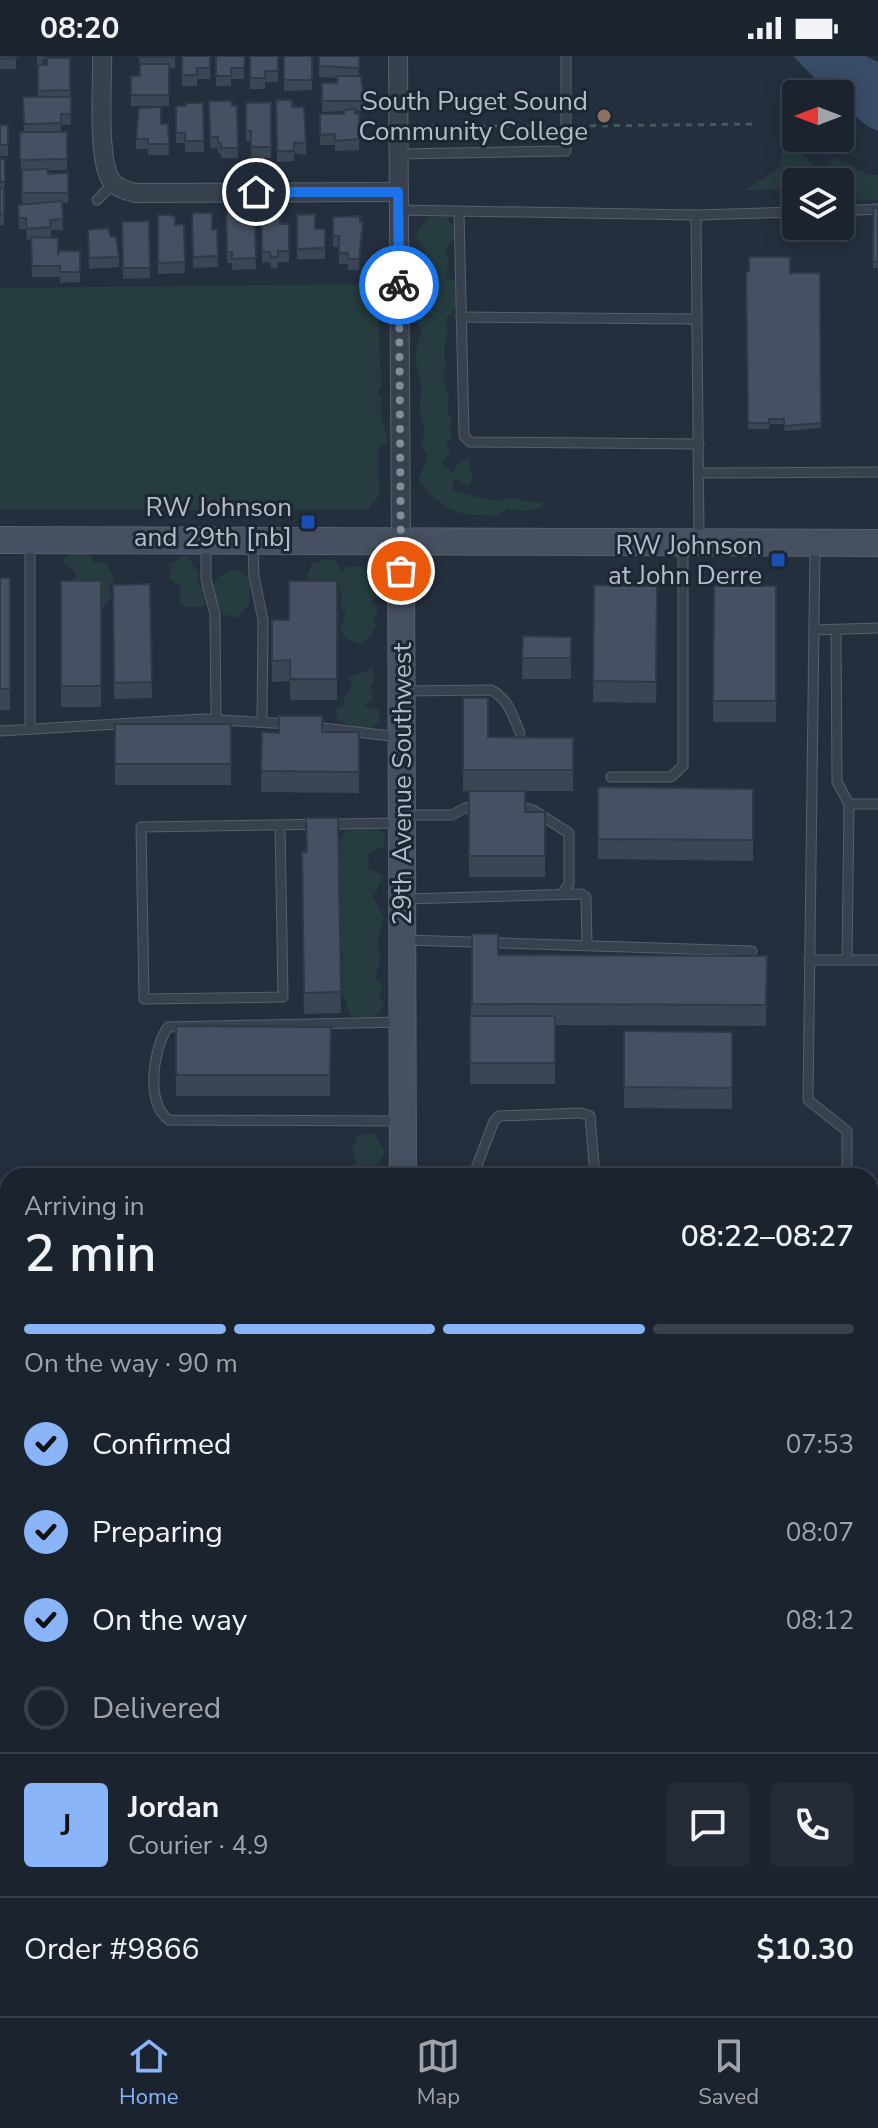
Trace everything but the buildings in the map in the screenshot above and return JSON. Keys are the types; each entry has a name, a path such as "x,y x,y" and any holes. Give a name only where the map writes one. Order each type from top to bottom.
{"street":[{"path":"102,56 103,158 108,176 119,188 136,193 398,201"},
{"name":"29th Avenue Southwest","path":"398,56 403,1168"},
{"path":"0,540 878,543"}],"lane":[{"path":"398,154 566,151 566,56"},
{"path":"97,200 114,183"},
{"path":"398,201 459,212 696,215 782,212"},
{"path":"854,210 878,209"},
{"path":"459,212 464,436 470,442 699,444"},
{"path":"611,777 671,777 683,766 691,542 699,473 696,215"},
{"path":"461,317 697,319"},
{"path":"699,473 878,472"},
{"path":"30,540 30,729"},
{"path":"205,541 206,579 215,614 216,719"},
{"path":"253,541 254,576 263,620 262,721"},
{"path":"815,542 808,1100 847,1131 847,1168"},
{"path":"814,630 878,628"},
{"path":"836,629 837,782 849,804 847,960"},
{"path":"402,691 491,690 509,706 520,733"},
{"path":"0,731 216,719 295,725"},
{"path":"309,727 402,737"},
{"path":"280,825 283,997 144,999 141,827 401,819 452,815 481,805 512,804 533,810 569,833 569,884 562,894"},
{"path":"849,804 878,804"},
{"path":"403,899 581,894 586,897 587,945"},
{"path":"403,939 752,951"},
{"path":"809,960 878,960"},
{"path":"403,1022 168,1027 162,1035 154,1065 156,1101 162,1115 169,1120 403,1121"},
{"path":"476,1168 494,1121 499,1116 581,1113 590,1116 594,1168"}],"path":[{"path":"577,126 758,124"},
{"path":"419,126 554,126"}],"green space":[{"path":"782,152 800,152 816,168 782,168 782,190 744,190 771,174"},
{"path":"833,157 870,175 878,175 878,200 854,199 854,168 825,168"},
{"path":"445,213 457,234 445,250 449,258 446,277 458,282 462,300 446,319 442,376 449,395 447,411 452,421 452,436 446,445 451,453 442,463 453,473 458,464 469,458 474,477 468,487 455,478 452,489 478,498 501,501 514,497 525,502 542,502 542,507 528,511 506,509 496,517 464,514 444,505 418,479 428,457 421,445 424,429 416,363 422,332 408,306 424,285 416,272 425,253 416,234 428,218"},
{"path":"377,284 381,388 377,392 383,398 380,409 387,442 378,449 379,496 368,510 0,510 0,288"},
{"path":"72,550 89,554 94,563 106,563 115,579 108,589 112,598 101,610 89,610 64,591 77,574 62,561"},
{"path":"186,555 199,574 197,584 209,591 218,577 235,569 250,578 249,604 237,618 220,613 216,598 203,607 184,607 179,601 181,586 170,579 169,564"},
{"path":"328,559 337,562 341,572 349,566 361,567 371,572 373,582 383,584 384,592 372,598 372,604 378,606 377,615 373,617 376,625 370,637 360,644 345,638 340,628 346,614 340,607 342,597 338,584 330,591 312,585 307,575 313,563"},
{"path":"373,668 374,680 370,686 374,698 364,705 379,710 379,723 370,732 349,729 345,722 338,720 336,709 345,704 344,697 352,688 349,677"},
{"path":"364,824 386,833 383,847 368,854 369,869 384,875 373,897 384,918 377,941 381,958 375,979 383,985 379,995 384,1006 370,1022 349,1014 346,1001 333,982 344,956 330,935 335,853 346,829"},
{"path":"374,1133 385,1152 376,1168 352,1168 356,1163 352,1149 357,1136"}],"water":[{"path":"793,56 865,56 878,62 878,131 854,115 854,80 816,80"}],"way so far":[{"path":"399,285 401,571"}],"place":[{"name":"South Puget Sound Community College","path":"604,116"},
{"name":"RW Johnson and 29th [nb]","path":"308,522"},
{"name":"RW Johnson at John Derre","path":"778,560"}],"route":[{"path":"256,192 398,192 399,285"}]}
